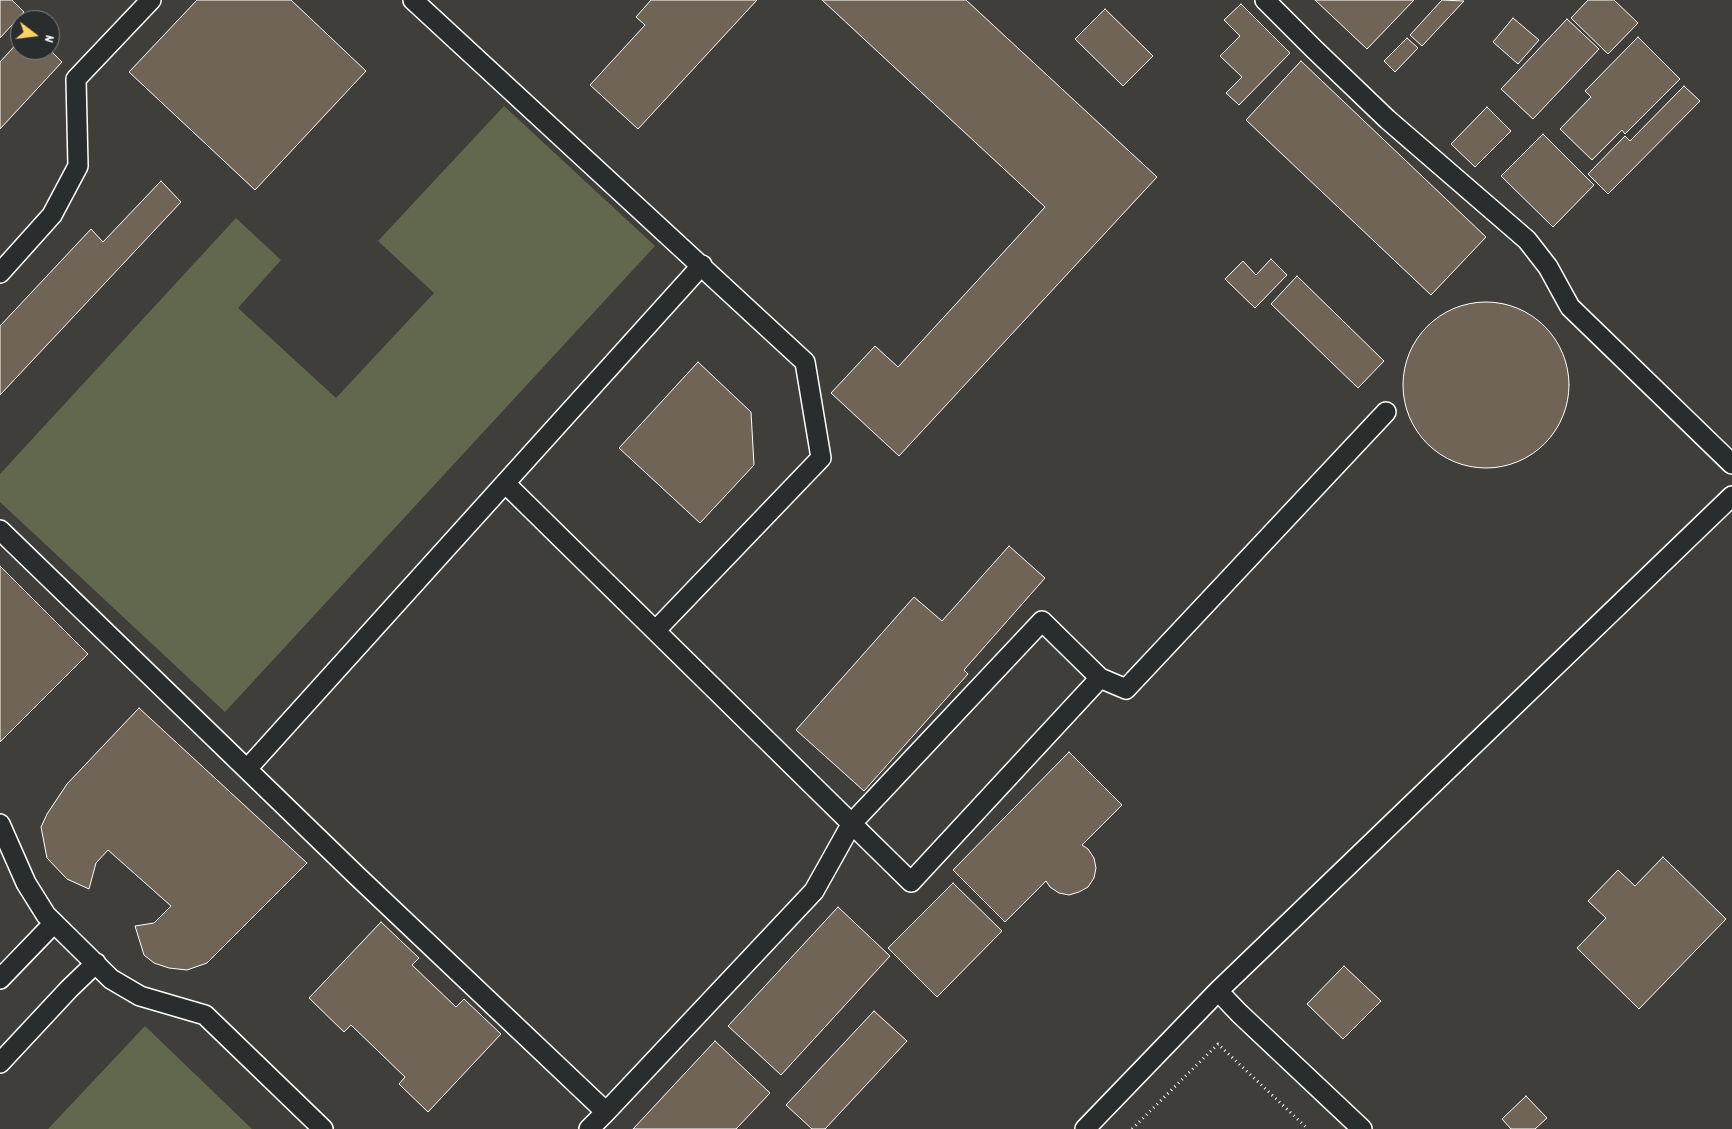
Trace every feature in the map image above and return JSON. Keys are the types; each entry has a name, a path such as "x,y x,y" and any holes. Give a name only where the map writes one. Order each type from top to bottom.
{"lane":[{"path":"0,272 52,215 78,166 76,79 151,0"},
{"path":"412,0 805,362 822,458 656,630"},
{"path":"1265,0 1387,119 1527,240 1548,267 1570,307 1732,464"},
{"path":"248,769 702,266"},
{"path":"589,1129 814,890 852,823 1042,621 1100,678 1126,689 1386,412"},
{"path":"506,484 911,882 1100,678"},
{"path":"1085,1129 1218,991 1732,496"},
{"path":"0,530 356,875 606,1112"},
{"path":"0,824 26,883 46,915 111,978 140,996 205,1015 324,1129"},
{"path":"0,979 54,923"},
{"path":"0,1063 96,963"},
{"path":"1218,991 1362,1129"}],"path":[{"path":"1132,1129 1218,1044 1308,1129"}],"green space":[{"path":"504,106 655,246 225,712 0,502 0,474 236,218 281,260 238,308 336,398 434,293 378,241"},
{"path":"145,1026 252,1129 48,1129"}],"building":[{"path":"0,0 12,0 22,10 10,10 10,27 0,38"},
{"path":"197,0 291,0 366,71 255,190 129,72"},
{"path":"651,0 757,0 638,129 590,85 645,25 636,17"},
{"path":"822,0 966,0 1157,177 899,456 831,393 875,346 898,367 1045,207"},
{"path":"1315,0 1414,0 1367,49"},
{"path":"1442,0 1464,1 1422,46 1410,35"},
{"path":"1588,0 1614,0 1638,23 1608,54 1571,18"},
{"path":"1241,4 1290,53 1239,105 1226,93 1242,77 1220,56 1240,36 1224,20"},
{"path":"1105,9 1153,56 1123,86 1075,39"},
{"path":"1513,18 1539,40 1518,64 1493,42"},
{"path":"1567,19 1599,49 1533,119 1501,89"},
{"path":"1638,37 1680,79 1625,134 1622,130 1592,160 1560,129 1591,97 1585,91"},
{"path":"1407,38 1418,48 1395,72 1384,61"},
{"path":"10,51 10,60 60,60 62,62 0,129 0,62"},
{"path":"1301,61 1486,237 1431,295 1246,120"},
{"path":"1684,86 1700,101 1608,194 1588,174 1625,136 1630,141"},
{"path":"1487,107 1511,131 1475,167 1451,144"},
{"path":"1543,134 1594,185 1553,227 1501,176"},
{"path":"161,181 181,202 0,395 0,326 91,229 103,242"},
{"path":"1271,259 1287,275 1255,308 1225,279 1243,261 1256,275"},
{"path":"1297,276 1384,361 1358,388 1271,304"},
{"path":"1478,302 1494,302 1518,308 1545,326 1563,353 1569,385 1563,417 1545,444 1518,462 1494,468 1478,468 1454,462 1433,449 1422,438 1409,417 1403,393 1403,377 1409,353 1422,332 1433,321 1454,308"},
{"path":"698,362 751,412 754,465 700,523 619,448"},
{"path":"1009,546 1045,578 964,670 968,674 864,791 796,730 914,597 942,621"},
{"path":"0,566 88,654 0,742"},
{"path":"139,708 307,863 207,963 187,970 169,968 154,963 144,955 135,926 154,923 171,906 108,850 96,863 89,889 67,879 47,858 41,827 47,814 67,784"},
{"path":"1069,752 1122,805 1082,845 1088,849 1094,858 1096,868 1094,878 1088,887 1069,895 1059,893 1050,887 1046,881 1005,922 953,870"},
{"path":"1663,857 1726,919 1639,1009 1577,948 1606,918 1588,901 1618,870 1635,886"},
{"path":"953,883 1002,931 937,997 888,948"},
{"path":"838,907 890,956 781,1075 728,1026"},
{"path":"381,922 419,958 412,965 456,1007 464,999 501,1034 428,1112 399,1084 405,1077 351,1025 344,1032 309,998"},
{"path":"1344,966 1381,1001 1343,1039 1307,1004"},
{"path":"874,1011 907,1041 825,1129 812,1129 786,1105"},
{"path":"715,1041 770,1093 736,1129 633,1129"},
{"path":"1526,1096 1547,1118 1535,1129 1511,1129 1502,1119"}]}
